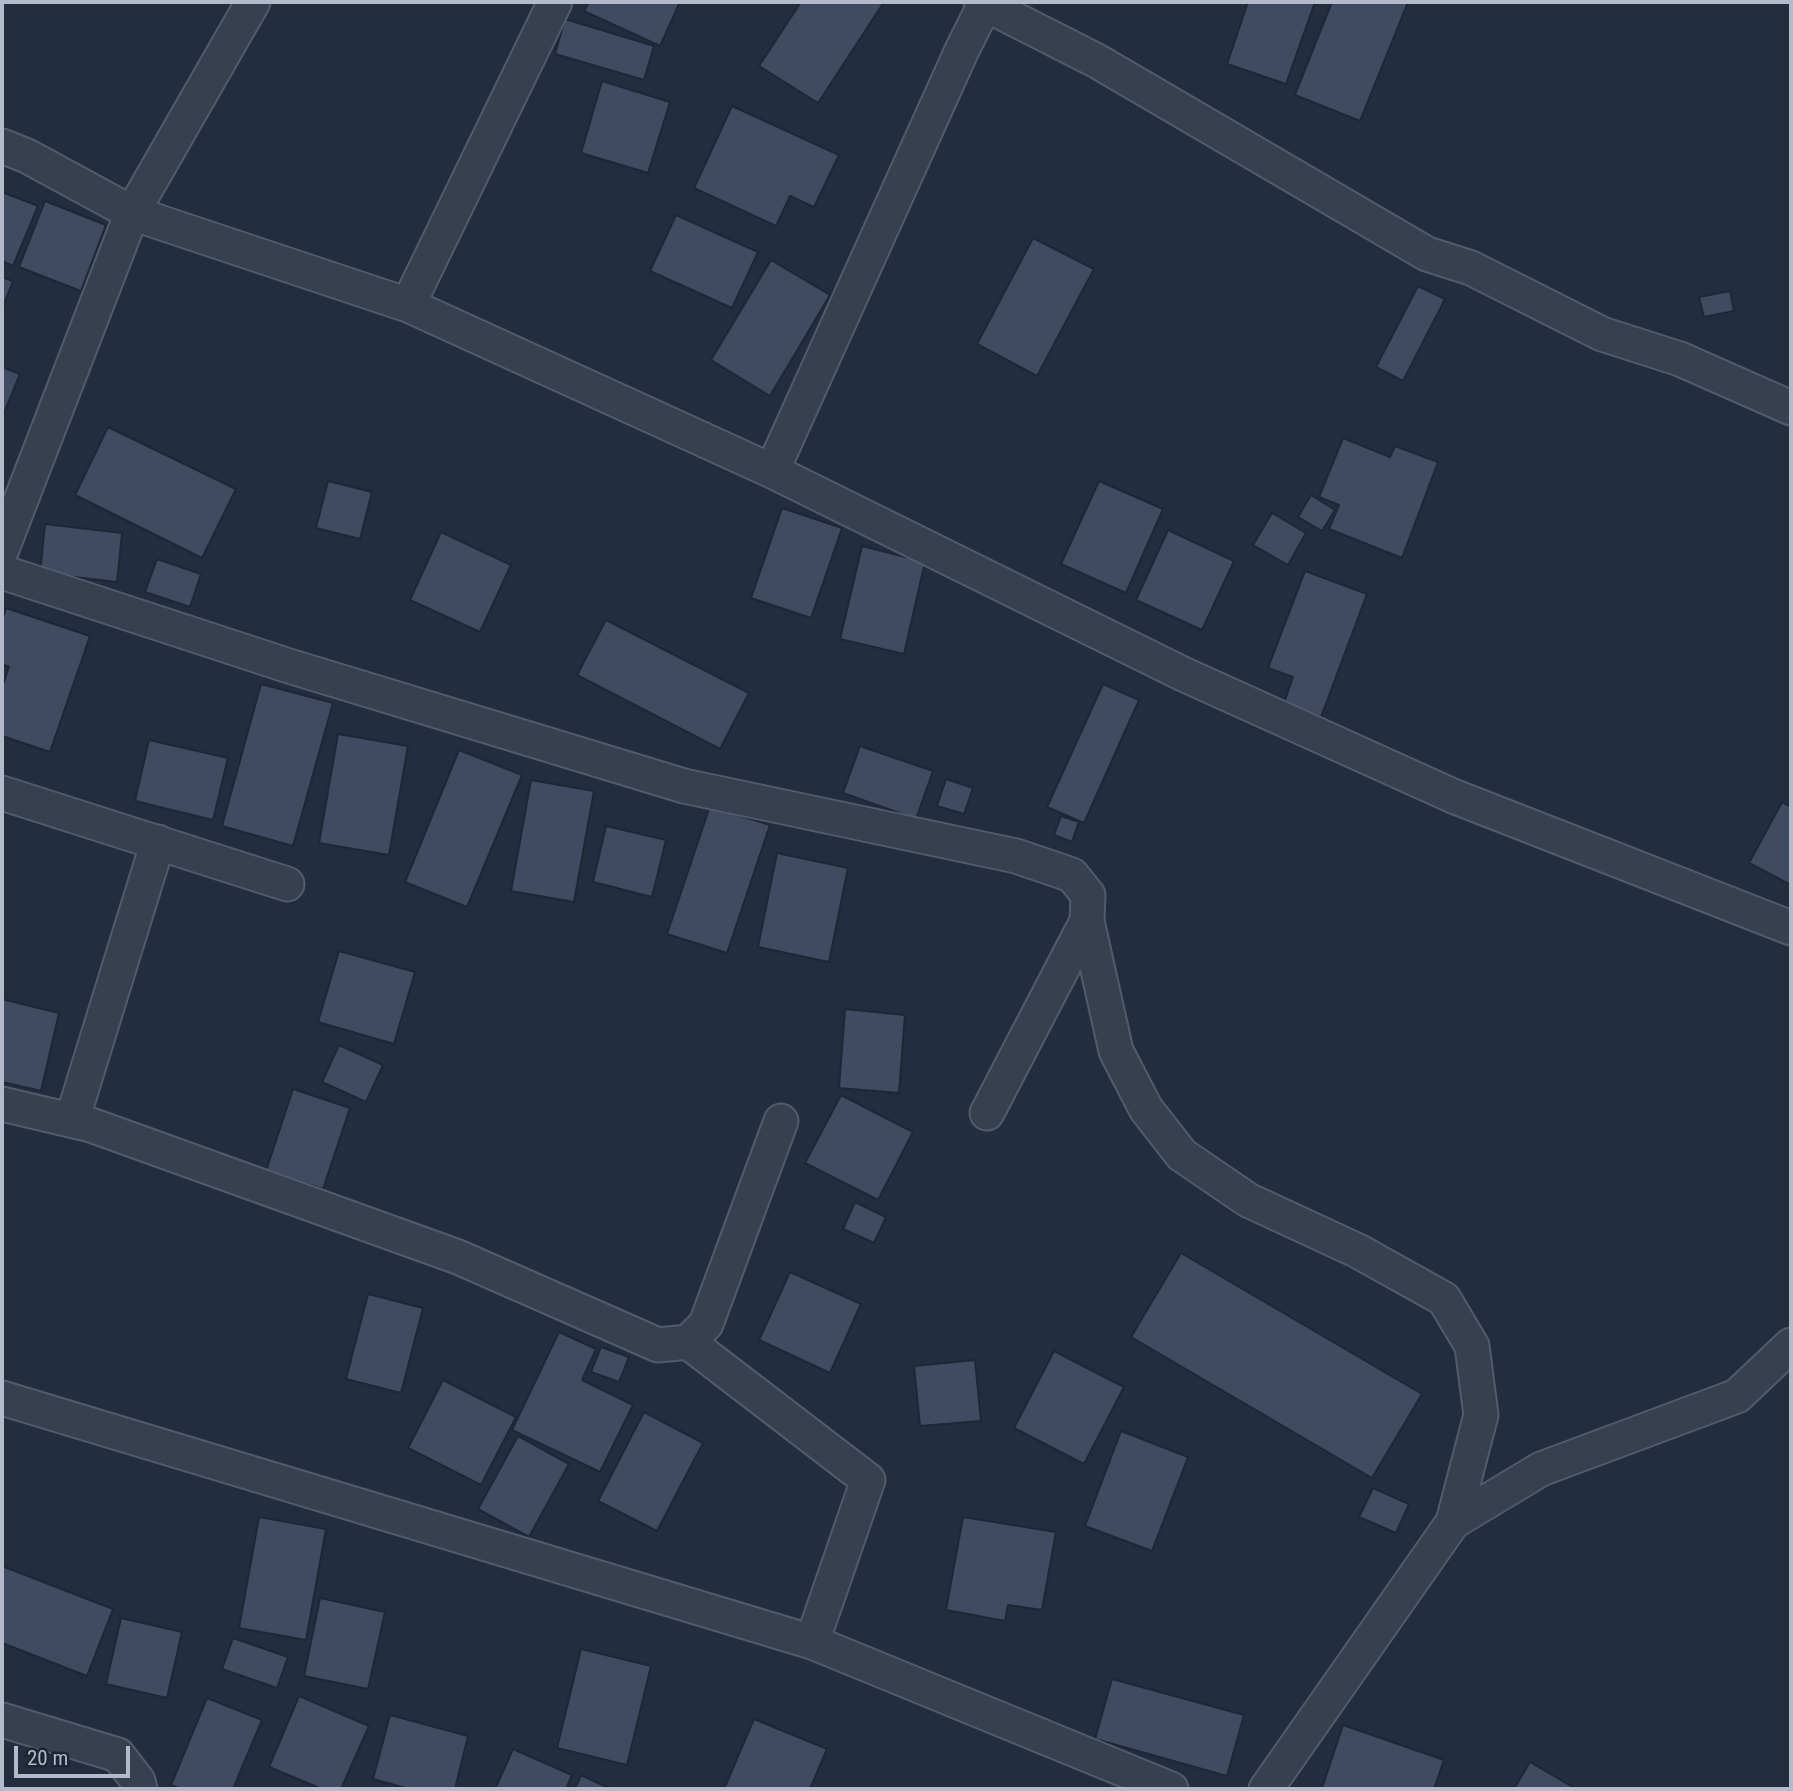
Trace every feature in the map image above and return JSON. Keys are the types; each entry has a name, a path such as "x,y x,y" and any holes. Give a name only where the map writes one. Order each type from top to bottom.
{"street":[{"path":"2,549 132,213 253,2"},
{"path":"408,305 555,2"},
{"path":"772,471 984,2 1097,61 1427,254 1471,268 1602,334 1680,359 1791,408"},
{"path":"2,145 132,213 408,305 772,471 1183,674 1453,796 1791,928"},
{"path":"2,572 289,666 684,786 1016,856 1072,875 1088,895 1087,921 1116,1051 1146,1109 1182,1155 1248,1200 1358,1251 1444,1298 1472,1346 1481,1415 1453,1522 1266,1789"},
{"path":"2,793 287,884"},
{"path":"72,1120 158,842"},
{"path":"987,1113 1087,921"},
{"path":"2,1104 91,1125 458,1257 658,1345 688,1342 706,1324 781,1121"},
{"path":"688,1342 868,1480 812,1642"},
{"path":"1453,1522 1541,1469 1737,1396 1791,1346"},
{"path":"2,1398 812,1642 1171,1789"},
{"path":"2,1720 118,1755 138,1781 140,1789"}],"building":[{"path":"589,2 680,2 660,46 584,11"},
{"path":"801,2 884,2 818,103 759,66"},
{"path":"1248,2 1315,2 1286,84 1227,64"},
{"path":"1332,2 1408,2 1360,121 1295,95"},
{"path":"565,19 654,46 644,80 555,54"},
{"path":"602,81 670,102 648,173 581,153"},
{"path":"732,106 839,155 814,207 790,196 776,226 694,188"},
{"path":"2,192 38,206 13,266 2,261"},
{"path":"45,201 106,225 81,291 19,267"},
{"path":"676,215 758,252 732,308 650,271"},
{"path":"1033,238 1094,269 1037,376 977,344"},
{"path":"771,260 830,295 770,396 711,360"},
{"path":"2,277 13,281 2,309"},
{"path":"1418,286 1445,299 1403,381 1376,367"},
{"path":"1730,291 1734,311 1704,317 1699,297"},
{"path":"2,367 20,374 2,418"},
{"path":"108,427 236,489 202,558 75,495"},
{"path":"1343,438 1390,457 1395,446 1438,462 1402,558 1329,529 1339,505 1319,497"},
{"path":"328,481 372,492 360,539 316,528"},
{"path":"1099,481 1163,509 1126,593 1061,564"},
{"path":"1311,495 1335,510 1322,531 1298,517"},
{"path":"782,508 842,528 811,618 751,598"},
{"path":"1272,513 1306,533 1288,565 1253,545"},
{"path":"45,524 122,533 117,582 40,573"},
{"path":"1168,530 1234,561 1202,630 1136,600"},
{"path":"441,532 511,565 480,632 410,600"},
{"path":"862,546 925,562 904,654 840,639"},
{"path":"157,559 201,574 190,607 145,592"},
{"path":"1305,571 1367,594 1321,717 1284,703 1293,677 1268,668"},
{"path":"6,608 90,636 50,752 2,736 2,687 9,667 2,664 2,621"},
{"path":"606,620 749,693 720,749 577,675"},
{"path":"261,684 333,703 293,846 222,826"},
{"path":"1103,684 1139,700 1084,823 1047,807"},
{"path":"338,734 408,746 389,855 319,843"},
{"path":"149,740 228,758 213,820 135,801"},
{"path":"860,746 933,771 916,819 843,793"},
{"path":"459,750 522,775 467,907 405,882"},
{"path":"946,779 973,788 964,814 937,806"},
{"path":"531,780 594,791 574,902 511,891"},
{"path":"1782,802 1791,807 1791,885 1749,863"},
{"path":"710,806 770,825 727,953 667,934"},
{"path":"1061,816 1079,822 1072,842 1054,835"},
{"path":"606,826 666,840 652,897 593,882"},
{"path":"777,853 848,868 829,962 758,947"},
{"path":"339,951 415,972 394,1044 318,1022"},
{"path":"2,999 59,1013 41,1091 2,1082"},
{"path":"845,1009 905,1015 899,1093 839,1088"},
{"path":"339,1045 383,1065 366,1102 322,1082"},
{"path":"293,1089 350,1108 323,1189 266,1171"},
{"path":"841,1095 913,1132 878,1200 805,1163"},
{"path":"855,1202 886,1217 874,1243 843,1229"},
{"path":"1181,1253 1422,1394 1372,1478 1131,1337"},
{"path":"790,1272 861,1304 830,1373 759,1340"},
{"path":"368,1294 423,1308 401,1393 346,1379"},
{"path":"559,1332 596,1349 582,1380 633,1405 600,1472 512,1430"},
{"path":"601,1347 629,1357 619,1382 591,1372"},
{"path":"1054,1351 1124,1387 1084,1464 1014,1428"},
{"path":"975,1360 981,1421 920,1426 914,1366"},
{"path":"443,1380 516,1417 481,1485 408,1448"},
{"path":"644,1412 703,1443 657,1531 598,1501"},
{"path":"1121,1431 1188,1457 1152,1551 1085,1526"},
{"path":"518,1436 569,1464 529,1537 478,1509"},
{"path":"1373,1488 1409,1504 1396,1533 1359,1517"},
{"path":"259,1517 326,1529 306,1640 239,1628"},
{"path":"963,1517 1056,1532 1042,1610 1008,1605 1005,1621 946,1610"},
{"path":"2,1566 113,1609 87,1676 2,1643"},
{"path":"320,1598 385,1612 368,1689 304,1676"},
{"path":"121,1618 182,1632 167,1698 106,1684"},
{"path":"233,1638 288,1657 277,1688 222,1669"},
{"path":"581,1649 651,1666 627,1765 557,1748"},
{"path":"1112,1679 1244,1715 1227,1776 1095,1739"},
{"path":"299,1696 369,1726 341,1789 322,1789 269,1767"},
{"path":"207,1698 262,1720 233,1789 181,1789 171,1785"},
{"path":"390,1715 468,1736 455,1789 409,1789 373,1779"},
{"path":"754,1719 827,1749 810,1789 724,1789"},
{"path":"1343,1725 1444,1760 1434,1789 1322,1788"},
{"path":"513,1749 572,1775 566,1789 495,1789"},
{"path":"1530,1762 1576,1789 1514,1789"},
{"path":"581,1775 611,1789 575,1789"}]}
